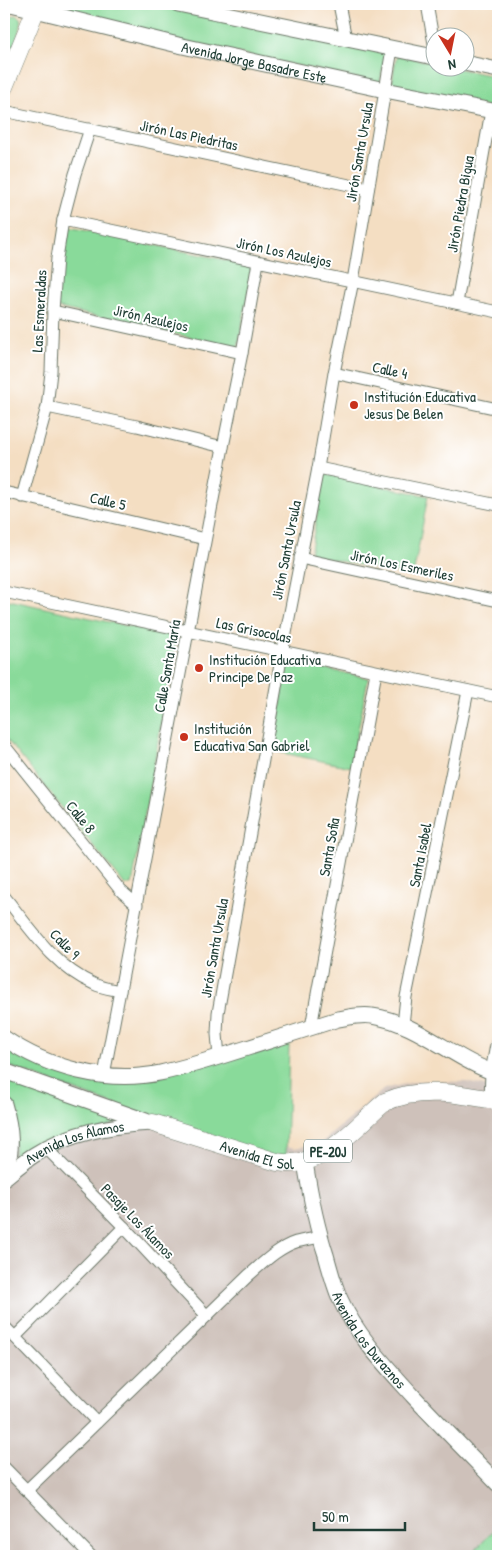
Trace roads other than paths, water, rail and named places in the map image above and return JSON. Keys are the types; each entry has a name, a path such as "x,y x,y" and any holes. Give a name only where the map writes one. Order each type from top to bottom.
{"main road":[{"name":"Avenida Jorge Basadre Este","path":"11,4 36,7 178,45 495,112"},
{"path":"178,4 223,9 346,39 424,55"},
{"path":"4,87 36,7"},
{"path":"474,65 498,70"},
{"path":"4,1038 31,1054 54,1064 83,1072 131,1076 158,1073 220,1057 338,1019 354,1016 371,1016 403,1025 496,1073"},
{"path":"496,1097 498,1045"},
{"name":"Avenida El Sol","path":"4,1071 153,1123 288,1164 305,1162 324,1154 385,1102 396,1097 431,1093 496,1097"},
{"name":"Avenida Los Álamos","path":"4,1104 11,1138 10,1153 4,1177"},
{"name":"Avenida Los Álamos","path":"4,1177 46,1148 73,1136 88,1131 153,1123"},
{"name":"Avenida Los Duraznos","path":"305,1162 312,1207 320,1237 340,1298 350,1317 390,1371 498,1484"}],"street":[{"path":"339,4 346,39"},
{"path":"427,4 431,28"},
{"name":"Jirón Santa Ursula","path":"220,1057 217,1034 218,1014 283,650 352,281 392,49"},
{"name":"Jirón Las Piedritas","path":"4,111 368,189"},
{"name":"Jirón Piedra Bigua","path":"457,303 495,112"},
{"name":"Las Esmeraldas","path":"22,497 47,407 51,372 57,258 63,220 75,174 90,129"},
{"name":"Jirón Los Azulejos","path":"63,220 498,312"},
{"name":"Calle Santa María","path":"104,1075 258,262"},
{"name":"Jirón Azulejos","path":"53,311 242,353"},
{"name":"Calle 4","path":"334,373 498,408"},
{"path":"47,407 223,447"},
{"path":"318,468 498,505"},
{"name":"Calle 5","path":"4,492 206,539"},
{"name":"Jirón Los Esmeriles","path":"300,558 498,601"},
{"name":"Las Grisocolas","path":"4,592 498,697"},
{"name":"Santa Sofia","path":"311,1027 376,672"},
{"name":"Santa Isabel","path":"403,1025 406,997 468,691"},
{"name":"Calle 8","path":"4,745 121,891 137,905"},
{"name":"Calle 9","path":"4,896 56,960 76,975 95,985 120,991"},
{"name":"Pasaje Los Álamos","path":"46,1148 124,1227 207,1316"},
{"path":"15,1337 124,1227"},
{"path":"27,1490 249,1275 279,1250 295,1242 320,1237"},
{"path":"4,1326 97,1422"},
{"path":"4,1466 91,1556"}],"place":[{"name":"Institución Educativa Jesus De Belen","path":"354,405"},
{"name":"Institución Educativa Principe De Paz","path":"199,668"},
{"name":"Institución Educativa San Gabriel","path":"184,737"}]}
